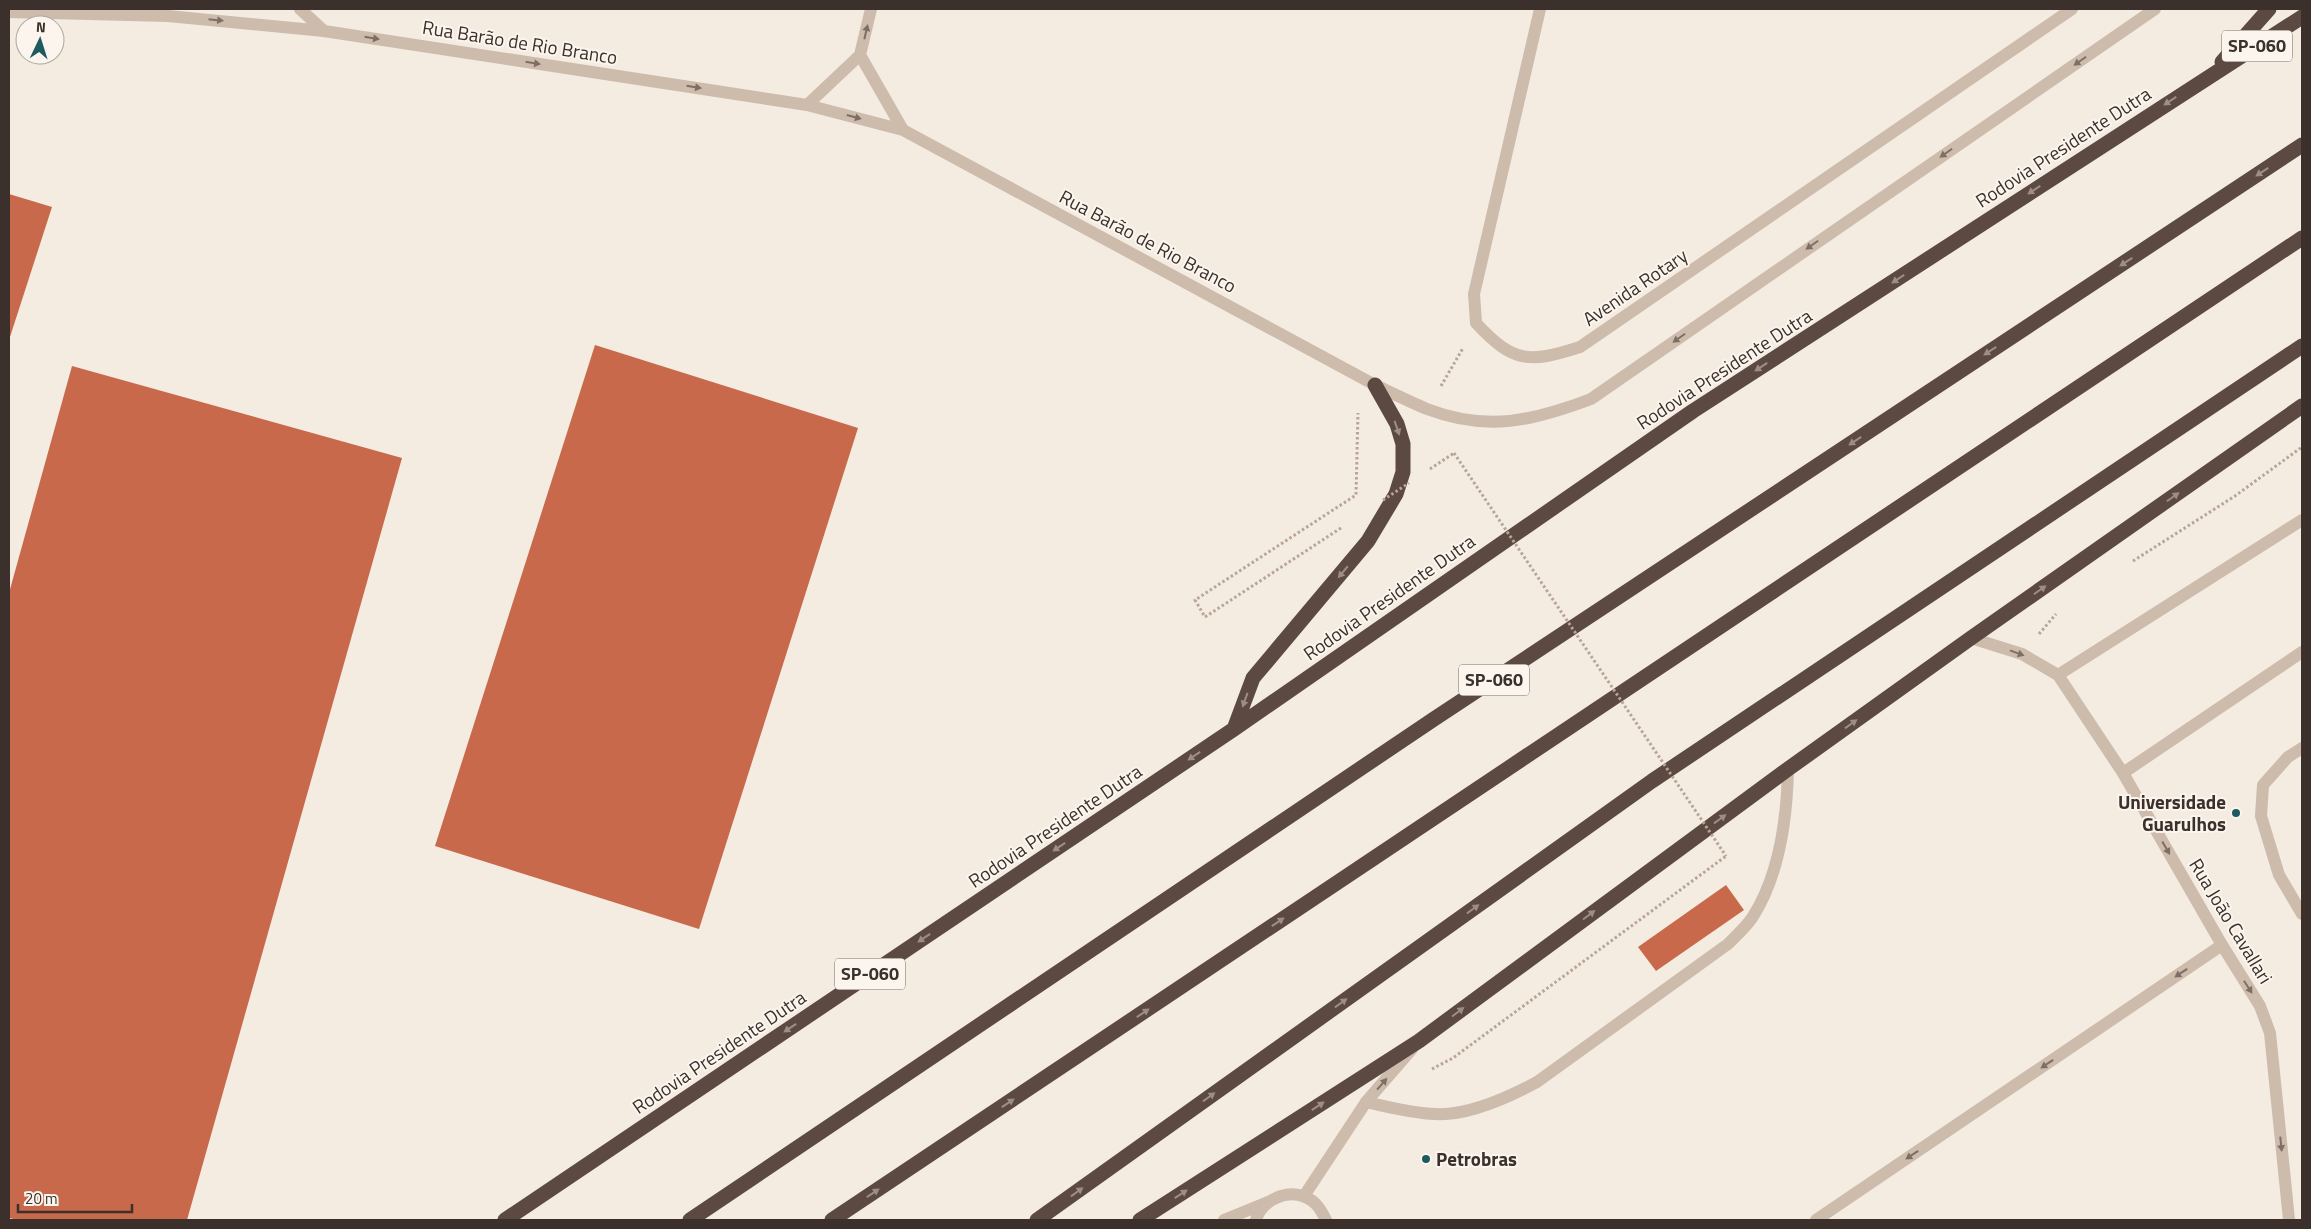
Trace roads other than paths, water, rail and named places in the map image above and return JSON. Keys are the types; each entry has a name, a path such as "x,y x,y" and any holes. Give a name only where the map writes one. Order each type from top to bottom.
{"highway":[{"path":"2211,75 2269,9"},
{"name":"Rodovia Presidente Dutra","path":"505,1220 1234,729 1693,411 2302,17"},
{"name":"SP-060","path":"690,1220 1434,719 2302,145"},
{"path":"832,1220 2302,238"},
{"path":"1037,1220 1652,781 2302,346"},
{"path":"1234,729 1253,678 1368,541 1396,494 1403,472 1402,444 1397,424 1375,385"},
{"path":"1140,1220 1419,1041 1788,769 2302,406"}],"street":[{"path":"168,16 179,9"},
{"path":"300,9 324,31"},
{"path":"807,104 860,55 871,9"},
{"name":"Avenida Rotary","path":"1540,9 1474,294 1476,324 1509,353 1528,358 1554,356 1580,347 2072,9"},
{"name":"Rua Barão de Rio Branco","path":"9,12 168,16 324,31 807,104 903,130 1375,385 1428,409 1473,421 1516,421 1552,414 1591,399 2156,9"},
{"path":"860,55 903,130"},
{"path":"2058,675 2302,520"},
{"name":"Rua João Cavallari","path":"1971,638 2022,654 2058,675 2123,773 2222,945 2260,1006 2268,1026 2289,1220"},
{"path":"2123,773 2302,652"},
{"path":"2302,748 2288,758 2263,785 2261,816 2279,874 2302,914"},
{"path":"1366,1102 1403,1111 1437,1114 1472,1109 1508,1098 1537,1082 1728,944 1751,919 1765,893 1783,831 1787,801 1788,769"},
{"path":"1816,1220 2222,945"},
{"path":"1304,1196 1366,1102 1419,1041"},
{"path":"1224,1220 1285,1194 1304,1196 1320,1208 1326,1220"},
{"path":"1256,1220 1268,1202"}],"place":[{"name":"Universidade Guarulhos","path":"2236,813"},
{"name":"Petrobras","path":"1426,1159"}]}
